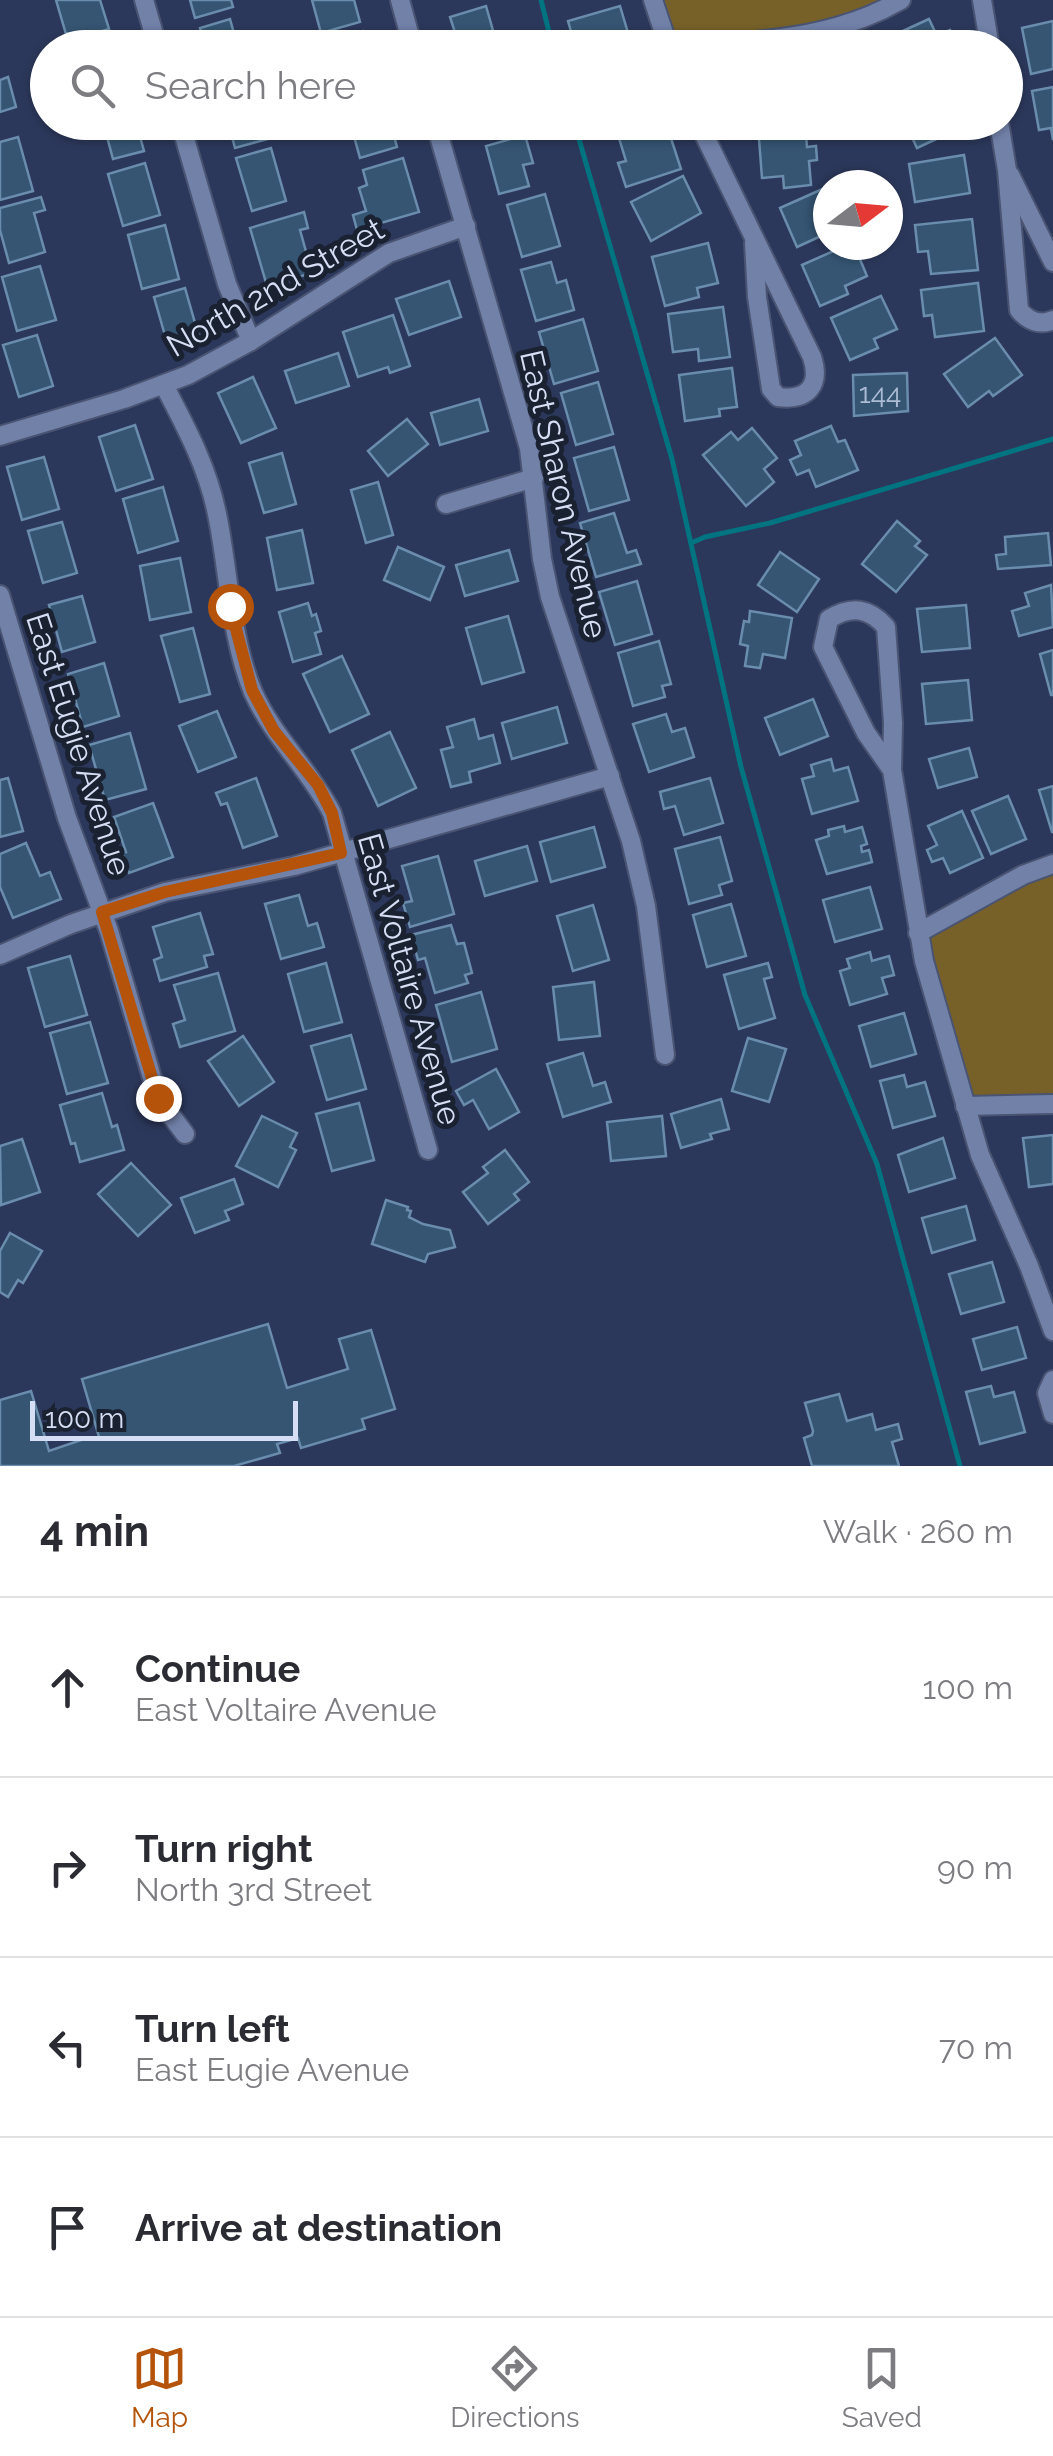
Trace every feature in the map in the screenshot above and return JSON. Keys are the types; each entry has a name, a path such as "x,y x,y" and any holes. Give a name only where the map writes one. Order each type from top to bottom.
{"street":[{"path":"144,0 153,30"},
{"path":"400,0 409,30"},
{"path":"653,0 663,30"},
{"path":"828,30 876,14 900,0"},
{"path":"982,0 987,30"},
{"path":"185,140 226,284 251,341"},
{"name":"East Sharon Avenue","path":"440,140 529,448 550,596 631,841 646,906 665,1054"},
{"path":"706,140 815,367 812,389 804,396 778,397 771,389 757,296 754,242"},
{"path":"1002,140 1018,310 1036,323 1053,320"},
{"path":"1007,170 1053,262"},
{"name":"North 2nd Street","path":"0,436 164,385 251,341 389,252 466,226"},
{"name":"East Voltaire Avenue","path":"164,385 208,475 230,606 252,690 274,731 318,785 332,813 428,1150"},
{"path":"446,504 534,478"},
{"name":"East Eugie Avenue","path":"0,595 158,1098 186,1134"},
{"path":"892,770 866,733 823,647 830,619 855,609 868,610 886,627 892,770 918,933 980,1155 1053,1331"},
{"path":"0,955 102,912 165,892 341,853 610,776"},
{"path":"918,933 1023,875 1053,864"},
{"path":"966,1106 1053,1104"},
{"path":"1053,1380 1047,1393 1053,1414"}],"shaded area":[{"path":"653,0 901,0 826,30 663,30"},
{"path":"1053,864 1053,1104 965,1106 918,933"}],"building":[{"path":"56,0 100,0 109,29 65,30"},
{"path":"190,0 231,0 233,7 195,18"},
{"path":"312,0 354,0 360,22 320,30"},
{"path":"486,6 493,30 454,30 450,17"},
{"path":"620,6 627,30 571,30 568,21"},
{"path":"230,19 233,30 200,30"},
{"path":"929,19 934,30 905,30"},
{"path":"1053,21 1053,69 1031,74 1022,28"},
{"path":"8,77 16,107 0,112 0,80"},
{"path":"1053,87 1053,140 1051,128 1039,130 1032,91"},
{"path":"18,137 33,191 0,200 0,142"},
{"path":"108,140 141,140 144,151 113,159"},
{"path":"233,140 264,140 235,148"},
{"path":"355,140 395,140 397,147 360,158"},
{"path":"526,140 533,163 523,165 529,186 499,194 486,146"},
{"path":"620,140 672,140 681,169 626,187 618,163 626,161"},
{"path":"759,140 806,140 807,147 816,146 817,160 809,161 811,185 784,188 783,176 762,178"},
{"path":"913,140 934,140 917,148"},
{"path":"271,148 286,201 252,211 236,158"},
{"path":"964,155 970,193 915,202 909,164"},
{"path":"403,158 419,212 357,230 353,215 366,211 359,188 367,185 363,170"},
{"path":"145,163 160,215 123,226 108,174"},
{"path":"683,176 701,213 651,241 631,202"},
{"path":"813,193 813,240 797,247 780,208"},
{"path":"545,194 560,246 522,257 507,205"},
{"path":"41,197 45,210 34,213 45,252 9,263 0,230 0,208"},
{"path":"304,212 308,228 300,230 312,273 267,286 250,228"},
{"path":"972,219 978,270 931,274 928,251 918,252 915,225"},
{"path":"165,225 179,279 142,289 128,235"},
{"path":"708,243 718,283 697,288 699,297 665,306 652,257"},
{"path":"813,260 860,260 867,276 845,286 848,294 820,306 802,265"},
{"path":"551,262 557,283 566,280 574,310 536,321 521,270"},
{"path":"40,266 56,320 17,331 2,277"},
{"path":"449,281 461,317 409,335 396,299"},
{"path":"978,283 984,331 935,337 932,315 924,316 921,290"},
{"path":"185,288 199,337 168,346 154,297"},
{"path":"881,296 897,329 874,339 878,348 850,360 831,318"},
{"path":"723,307 730,357 699,361 698,349 673,352 668,314"},
{"path":"393,315 410,366 390,373 388,367 358,377 343,332"},
{"path":"583,319 598,371 554,384 539,332"},
{"path":"37,335 53,386 19,397 3,345"},
{"path":"995,338 1022,375 993,396 989,391 968,407 944,374"},
{"path":"338,353 349,386 296,403 285,371"},
{"path":"732,368 737,407 719,409 720,416 685,421 679,375"},
{"path":"907,373 908,411 854,416 853,375"},
{"path":"253,377 276,428 241,443 218,393"},
{"path":"598,382 613,434 576,445 561,393"},
{"path":"479,399 488,431 440,445 431,413"},
{"path":"407,419 428,444 388,476 368,451"},
{"path":"135,425 153,479 116,491 99,437"},
{"path":"831,426 838,442 845,440 858,470 816,487 809,470 797,475 790,460 801,455 795,441"},
{"path":"752,428 777,458 764,469 774,482 746,506 703,455 731,432 738,440"},
{"path":"614,447 629,500 589,511 574,458"},
{"path":"282,453 296,504 264,513 249,463"},
{"path":"44,457 59,509 22,520 7,467"},
{"path":"378,482 393,535 366,543 351,490"},
{"path":"163,487 178,541 138,553 123,499"},
{"path":"614,513 627,553 636,550 641,564 596,577 580,523"},
{"path":"897,521 920,541 915,546 927,555 896,592 862,564"},
{"path":"62,522 77,573 43,583 28,531"},
{"path":"302,530 313,583 277,590 267,538"},
{"path":"1048,533 1051,565 998,569 996,555 1006,554 1005,537"},
{"path":"398,547 444,567 430,600 384,580"},
{"path":"509,550 518,581 465,596 456,565"},
{"path":"780,552 819,579 797,612 758,585"},
{"path":"180,558 191,612 150,620 140,566"},
{"path":"637,581 652,634 615,645 599,592"},
{"path":"1051,585 1053,627 1019,636 1012,611 1029,606 1025,593"},
{"path":"82,596 95,642 62,652 49,605"},
{"path":"308,603 321,631 315,633 321,654 293,662 279,612"},
{"path":"966,605 970,648 922,652 917,609"},
{"path":"750,611 792,618 785,658 763,654 760,668 745,666 748,646 740,644"},
{"path":"508,616 524,672 482,684 466,628"},
{"path":"193,628 210,694 180,702 161,636"},
{"path":"659,641 671,684 662,686 665,697 633,706 618,653"},
{"path":"1053,650 1053,695 1051,695 1040,654"},
{"path":"342,656 369,714 330,732 303,674"},
{"path":"104,663 119,716 83,727 68,674"},
{"path":"968,680 972,720 926,724 922,684"},
{"path":"813,699 828,736 780,755 765,718"},
{"path":"557,707 567,743 512,759 502,723"},
{"path":"217,711 236,757 198,772 179,726"},
{"path":"666,714 672,732 685,728 694,757 649,772 633,724"},
{"path":"474,719 479,739 493,735 500,763 469,772 471,782 451,787 441,750 453,747 447,727"},
{"path":"390,732 416,788 378,806 352,750"},
{"path":"130,733 146,789 105,800 89,745"},
{"path":"969,748 977,777 938,788 929,759"},
{"path":"831,759 834,771 848,767 858,801 812,814 802,779 814,776 811,765"},
{"path":"8,778 23,831 0,837 0,780"},
{"path":"256,778 277,836 243,848 227,803 221,805 216,793"},
{"path":"710,778 723,823 684,835 675,806 664,809 660,792"},
{"path":"1053,786 1053,832 1052,832 1039,790"},
{"path":"1008,796 1026,839 991,854 972,811"},
{"path":"153,803 173,857 129,873 114,817"},
{"path":"962,811 983,858 950,873 943,858 932,862 927,850 937,845 928,826"},
{"path":"844,826 845,832 862,827 867,844 861,846 862,852 869,850 872,862 827,874 816,840 829,836 828,830"},
{"path":"594,827 605,867 551,882 540,842"},
{"path":"720,837 732,881 719,885 722,895 689,904 675,849"},
{"path":"26,843 40,876 50,872 61,899 13,918 0,887 0,854"},
{"path":"527,846 537,881 485,896 475,861"},
{"path":"438,856 454,914 410,927 403,903 412,901 402,866"},
{"path":"870,887 882,929 835,942 823,900"},
{"path":"299,895 308,926 317,923 324,947 281,959 265,904"},
{"path":"731,904 746,956 707,967 693,915"},
{"path":"593,905 609,960 573,971 557,916"},
{"path":"200,913 213,954 204,956 207,967 160,981 154,960 162,957 153,927"},
{"path":"451,925 457,944 464,943 472,973 465,975 468,983 435,993 425,958 418,960 411,935"},
{"path":"870,952 872,961 889,956 894,975 882,978 887,994 850,1005 840,971 850,968 847,959"},
{"path":"70,956 87,1015 45,1027 28,968"},
{"path":"326,963 342,1022 304,1032 288,974"},
{"path":"768,963 772,977 764,979 775,1018 739,1029 724,975"},
{"path":"218,973 235,1031 180,1047 173,1024 185,1020 174,985"},
{"path":"594,982 600,1036 559,1040 553,987"},
{"path":"481,992 497,1049 452,1062 436,1005"},
{"path":"904,1013 916,1054 871,1067 859,1026"},
{"path":"90,1022 108,1083 67,1094 50,1033"},
{"path":"351,1035 366,1089 327,1100 311,1046"},
{"path":"243,1036 274,1082 239,1106 208,1061"},
{"path":"748,1038 786,1049 769,1102 732,1091"},
{"path":"583,1053 593,1086 605,1082 611,1102 563,1117 547,1064"},
{"path":"496,1069 519,1112 489,1129 473,1100 464,1105 456,1091"},
{"path":"904,1075 907,1087 925,1082 935,1116 893,1128 880,1081"},
{"path":"102,1093 124,1150 80,1162 60,1105"},
{"path":"721,1099 729,1129 710,1134 712,1139 681,1148 671,1114"},
{"path":"359,1103 374,1160 332,1171 316,1114"},
{"path":"262,1116 297,1133 290,1147 296,1150 278,1187 236,1166"},
{"path":"662,1116 666,1156 611,1161 607,1122"},
{"path":"1053,1135 1053,1184 1029,1187 1023,1138"},
{"path":"943,1138 955,1178 909,1192 898,1155"},
{"path":"22,1139 40,1192 1,1205 0,1146"},
{"path":"505,1150 529,1182 514,1194 519,1200 488,1224 463,1192 488,1173 483,1167"},
{"path":"131,1163 171,1205 138,1236 98,1194"},
{"path":"234,1179 243,1204 225,1211 229,1220 195,1233 181,1198"},
{"path":"386,1200 408,1207 409,1217 423,1224 450,1230 455,1247 428,1254 425,1262 372,1244"},
{"path":"966,1206 975,1240 932,1253 922,1218"},
{"path":"10,1233 42,1251 23,1283 18,1280 8,1297 0,1292 0,1251"},
{"path":"992,1262 1004,1302 961,1314 949,1274"},
{"path":"268,1324 287,1388 348,1369 339,1339 371,1330 395,1409 362,1419 365,1429 301,1448 298,1438 277,1444 280,1453 234,1466 0,1466 0,1400 31,1391 49,1451 99,1437 82,1379"},
{"path":"1017,1327 1026,1358 982,1370 973,1339"},
{"path":"991,1386 994,1397 1014,1392 1025,1432 980,1444 966,1392"},
{"path":"839,1394 847,1421 872,1414 876,1430 898,1424 902,1439 892,1442 899,1466 812,1466 804,1438 813,1431 805,1403"}],"waterway":[{"path":"541,0 548,30"},
{"path":"579,140 672,459 741,767 805,995 877,1164 960,1466"},
{"path":"691,543 1053,439"}],"route":[{"path":"158,1098 102,912 165,892 341,853 332,813 318,785 274,731 252,690 230,606"}]}
